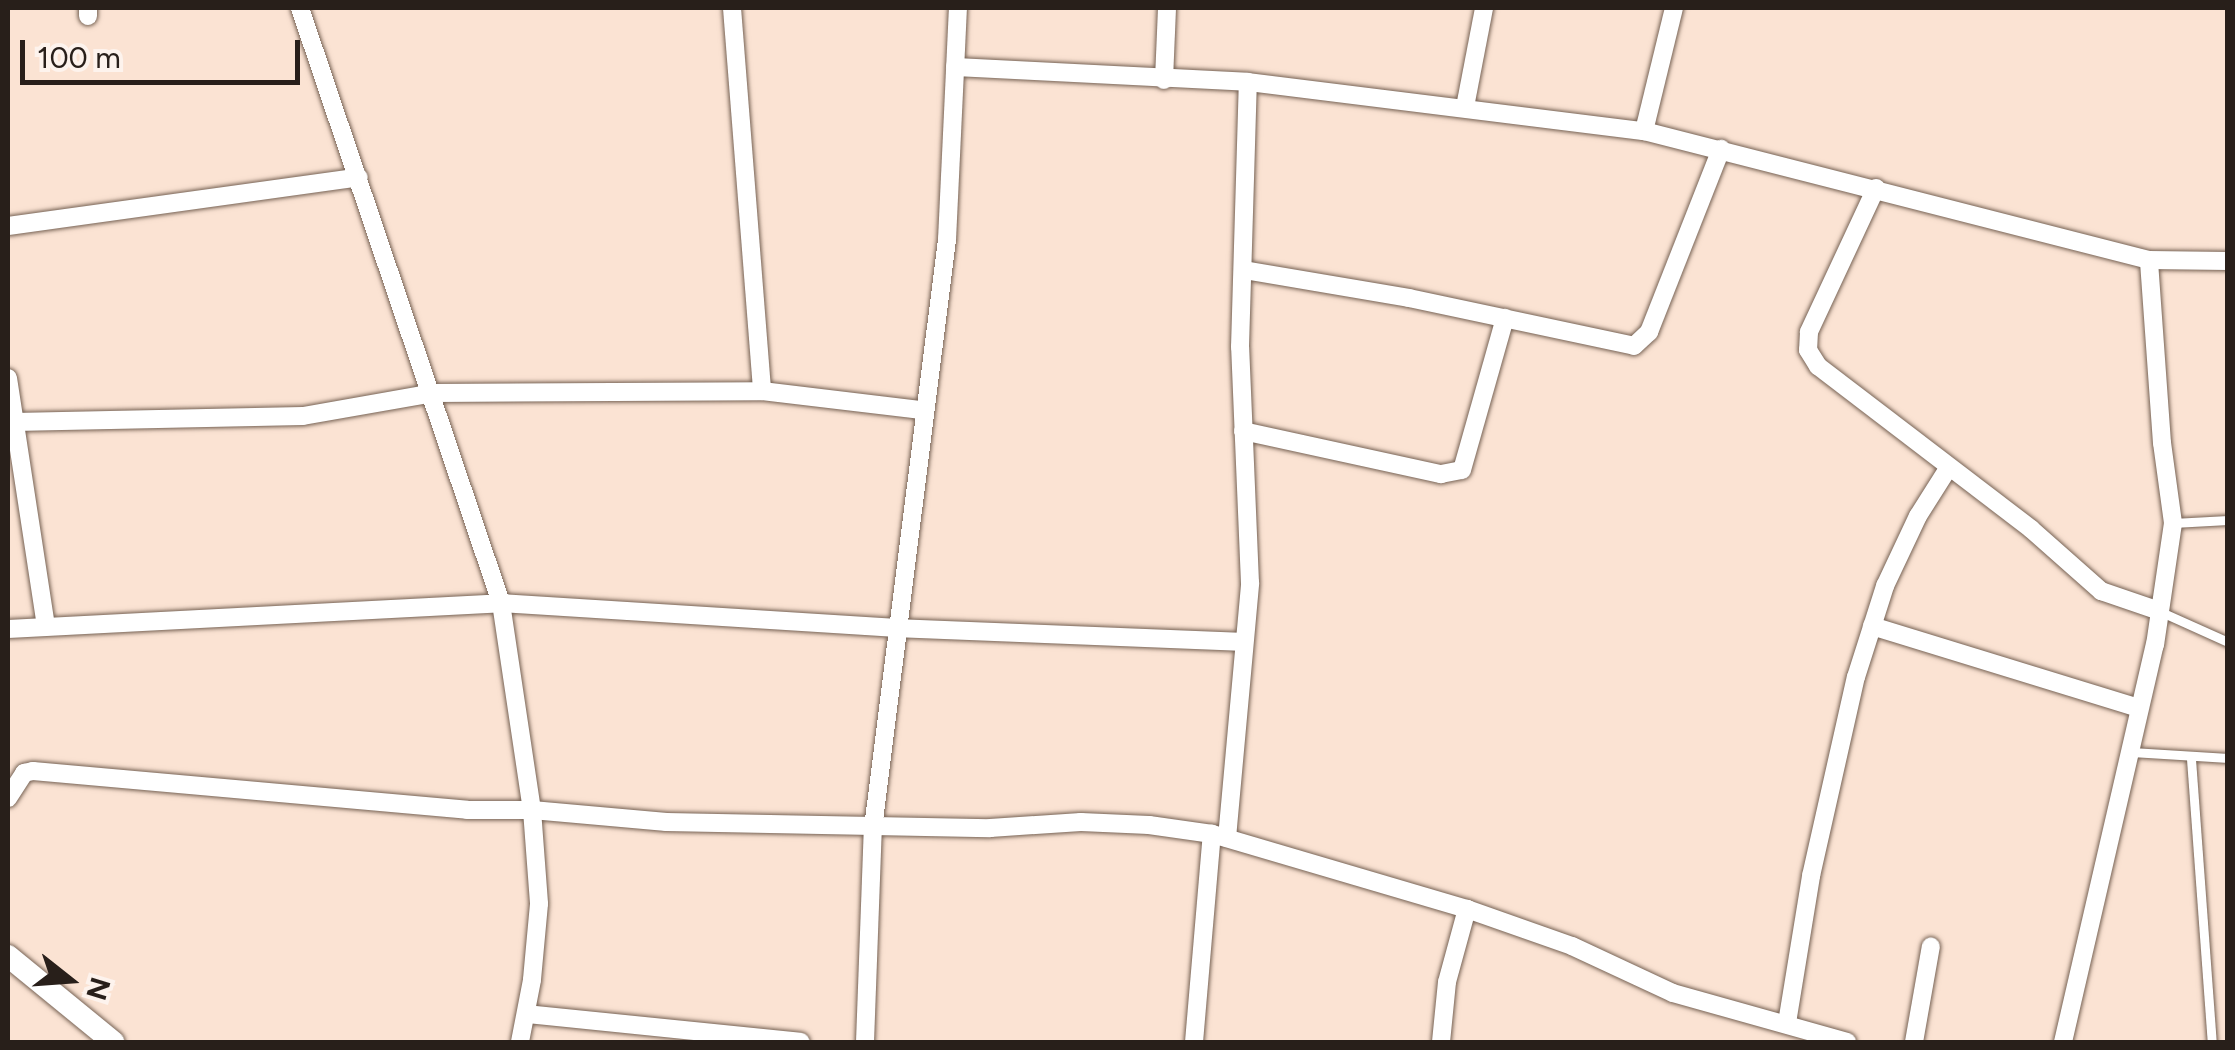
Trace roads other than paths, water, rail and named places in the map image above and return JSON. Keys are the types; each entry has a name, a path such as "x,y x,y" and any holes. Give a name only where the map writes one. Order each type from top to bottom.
{"street":[{"path":"300,8 316,65 359,177 501,603 532,810 539,904 527,1014 520,1042"},
{"path":"732,8 762,391"},
{"path":"865,1042 873,828 922,410 947,240 958,8"},
{"path":"1164,80 1167,8"},
{"path":"1466,107 1484,8"},
{"path":"1644,131 1674,8"},
{"path":"955,67 1248,82 1644,131 2149,260 2228,261"},
{"path":"1194,1042 1250,583 1240,347 1248,82"},
{"path":"1244,270 1634,346 1642,343 1721,149"},
{"path":"8,226 359,177"},
{"path":"1876,188 1809,332 1808,350 1818,366 2101,591 2159,611"},
{"path":"2063,1042 2139,708 2174,522 2162,444 2149,260"},
{"path":"1243,431 1442,474 1462,470 1504,318"},
{"path":"8,378 46,625"},
{"path":"14,422 303,416 433,394 762,391 922,410"},
{"path":"1788,1022 1811,876 1856,678 1885,586 1918,516 1949,467"},
{"path":"8,629 501,603 897,628 1243,642"},
{"path":"1872,626 2139,708"},
{"path":"8,798 15,782 33,771 467,810 532,810 666,822 873,828 990,828 1081,822 1219,836 1467,909 1572,946 1673,993 1788,1022 1848,1042"},
{"path":"1441,1042 1446,982 1467,909"},
{"path":"1914,1042 1932,946"},
{"path":"8,956 113,1042"},
{"path":"527,1014 801,1042"}],"lane":[{"path":"2174,522 2228,520"},
{"path":"2159,611 2228,642"},
{"path":"2129,752 2192,759 2228,758"},
{"path":"2192,759 2212,1042"}]}
